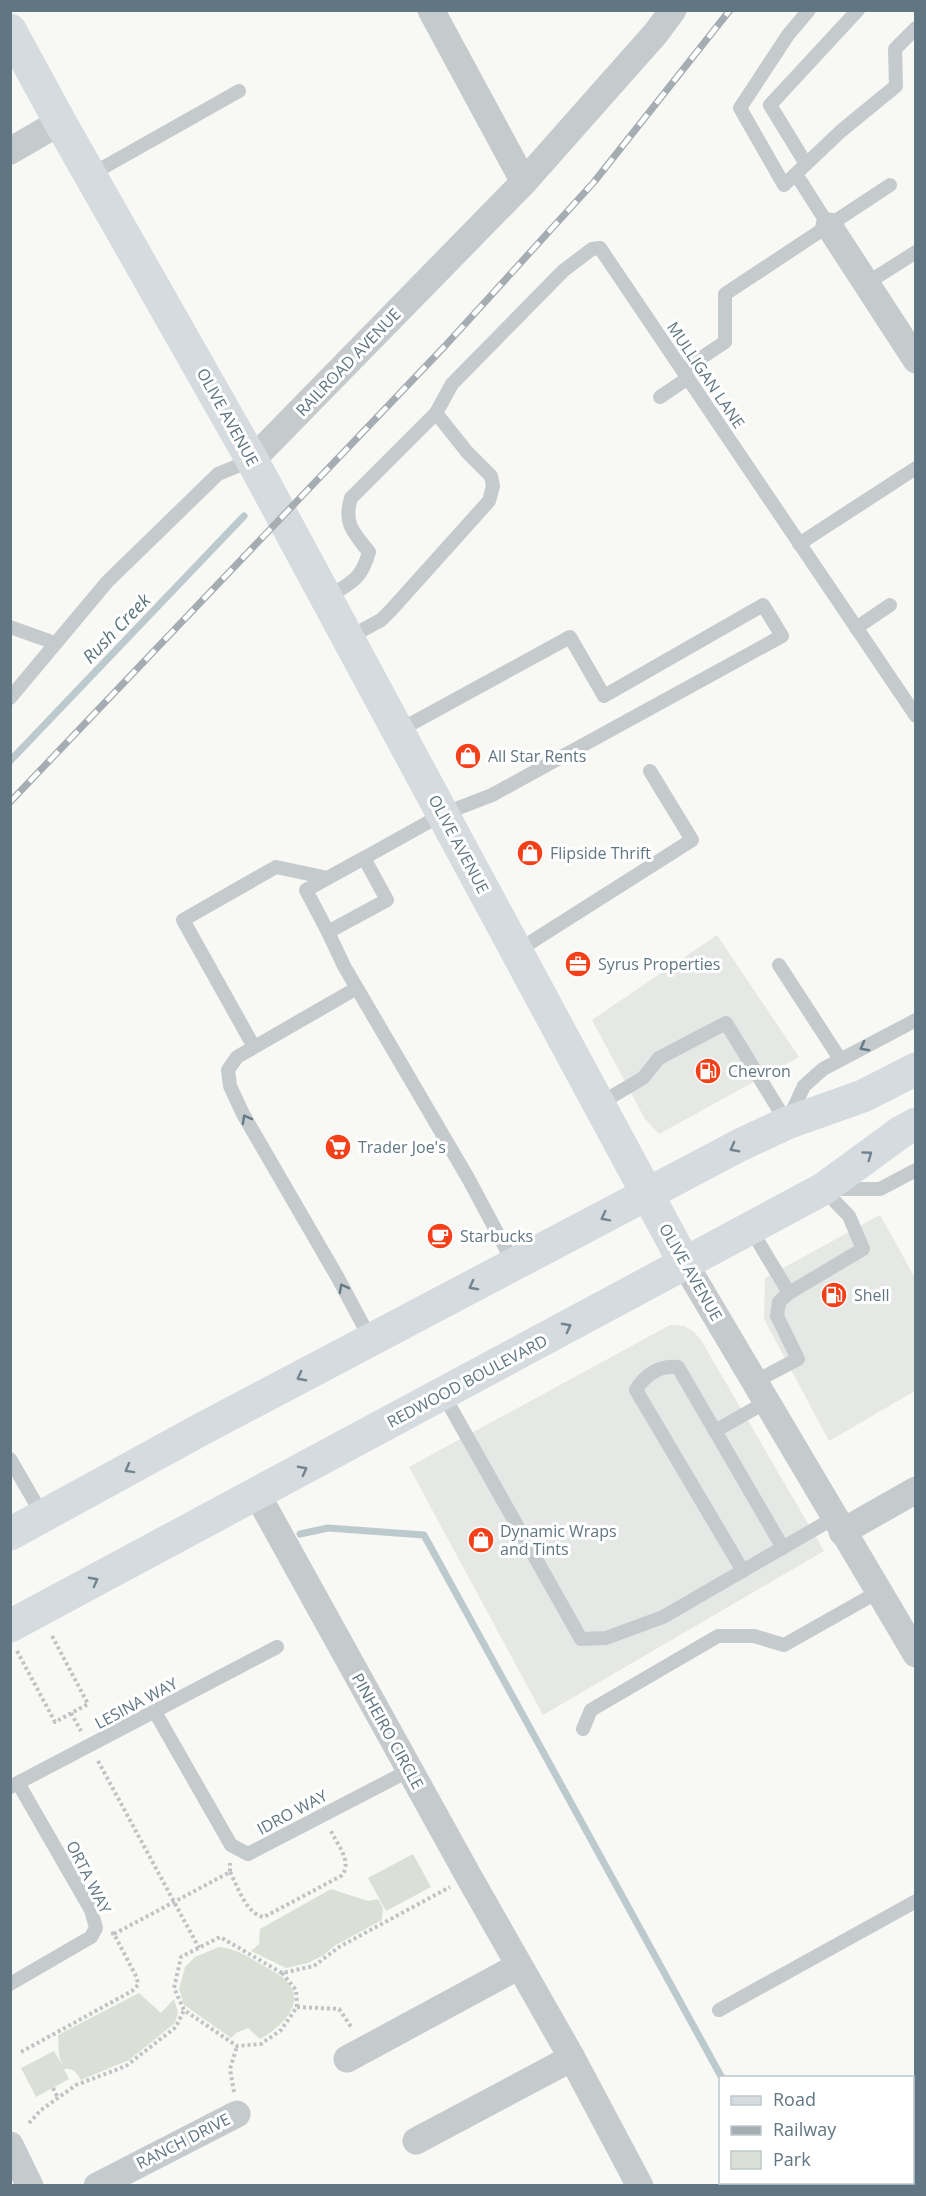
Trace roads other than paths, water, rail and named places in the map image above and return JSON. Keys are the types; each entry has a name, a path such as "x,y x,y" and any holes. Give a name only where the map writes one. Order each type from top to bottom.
{"main road":[{"name":"OLIVE AVENUE","path":"10,30 252,460 686,1264"},
{"path":"10,1534 740,1145 787,1123 863,1096 915,1069"},
{"name":"REDWOOD BOULEVARD","path":"21,1628 257,1494 823,1189 915,1124"}],"street":[{"path":"431,10 524,182"},
{"name":"RAILROAD AVENUE","path":"252,460 524,182 656,33 673,10"},
{"path":"10,151 60,122"},
{"path":"829,226 911,343"},
{"name":"OLIVE AVENUE","path":"686,1264 915,1654"},
{"path":"838,1525 915,1490"},
{"name":"PINHEIRO CIRCLE","path":"257,1494 572,2058 640,2186"},
{"path":"356,2054 519,1966"},
{"path":"416,2141 572,2058"},
{"name":"RANCH DRIVE","path":"97,2186 237,2114"},
{"path":"10,2145 30,2186"}],"lane":[{"path":"809,10 788,35 740,108 784,185 841,131 896,86 895,49 915,28"},
{"path":"770,105 858,10"},
{"path":"759,80 829,226"},
{"path":"90,175 238,92"},
{"path":"660,397 725,342 725,294 890,186"},
{"name":"MULLIGAN LANE","path":"436,413 452,384 563,271 592,249 600,248 915,717"},
{"path":"867,283 915,252"},
{"path":"326,598 356,580 365,566 369,552 350,527 347,510 351,498 436,413 467,452 491,476 493,486 489,501 381,620 348,638"},
{"name":"RAILROAD AVENUE","path":"10,698 107,582 218,474 252,460"},
{"path":"799,544 915,468"},
{"path":"398,731 570,637 604,696 763,605 782,636 492,795 442,814 306,890 357,988 477,1194 514,1264"},
{"path":"856,628 890,605"},
{"path":"10,627 55,643"},
{"path":"516,951 692,840 650,771"},
{"path":"328,932 387,900 364,858"},
{"path":"254,1047 183,920 276,867 328,878"},
{"path":"779,965 840,1059"},
{"path":"357,988 237,1057 228,1070 230,1086 243,1114 338,1278 371,1340"},
{"path":"787,1123 804,1086 823,1069 915,1020"},
{"path":"599,1104 643,1078 659,1058 726,1023 787,1123"},
{"path":"823,1189 880,1189 915,1170"},
{"path":"715,1431 798,1359 777,1316 779,1302 789,1293 864,1249 849,1216 823,1189"},
{"path":"750,1228 789,1293"},
{"path":"743,1571 636,1390 641,1381 666,1366 678,1367 783,1548"},
{"path":"443,1394 581,1639 606,1638 663,1617 783,1548 838,1525"},
{"path":"10,1459 43,1516"},
{"path":"583,1729 591,1710 718,1636 754,1636 784,1645 878,1592"},
{"name":"LESINA WAY","path":"14,1785 277,1647"},
{"name":"IDRO WAY","path":"155,1712 231,1845 248,1854 410,1770"},
{"name":"ORTA WAY","path":"10,1984 91,1937 96,1928 91,1910 14,1785"},
{"path":"719,2010 915,1901"}],"waterway":[{"name":"Rush Creek","path":"10,761 244,516"},
{"path":"300,1534 328,1528 424,1535 721,2076"}],"railway":[{"path":"10,802 445,346 594,182 730,10"}],"place":[{"name":"All Star Rents","path":"468,756"},
{"name":"Flipside Thrift","path":"530,853"},
{"name":"Syrus Properties","path":"578,964"},
{"name":"Chevron","path":"708,1071"},
{"name":"Trader Joe's","path":"338,1147"},
{"name":"Starbucks","path":"440,1236"},
{"name":"Shell","path":"834,1295"},
{"name":"Dynamic Wraps and Tints","path":"481,1540"}]}
